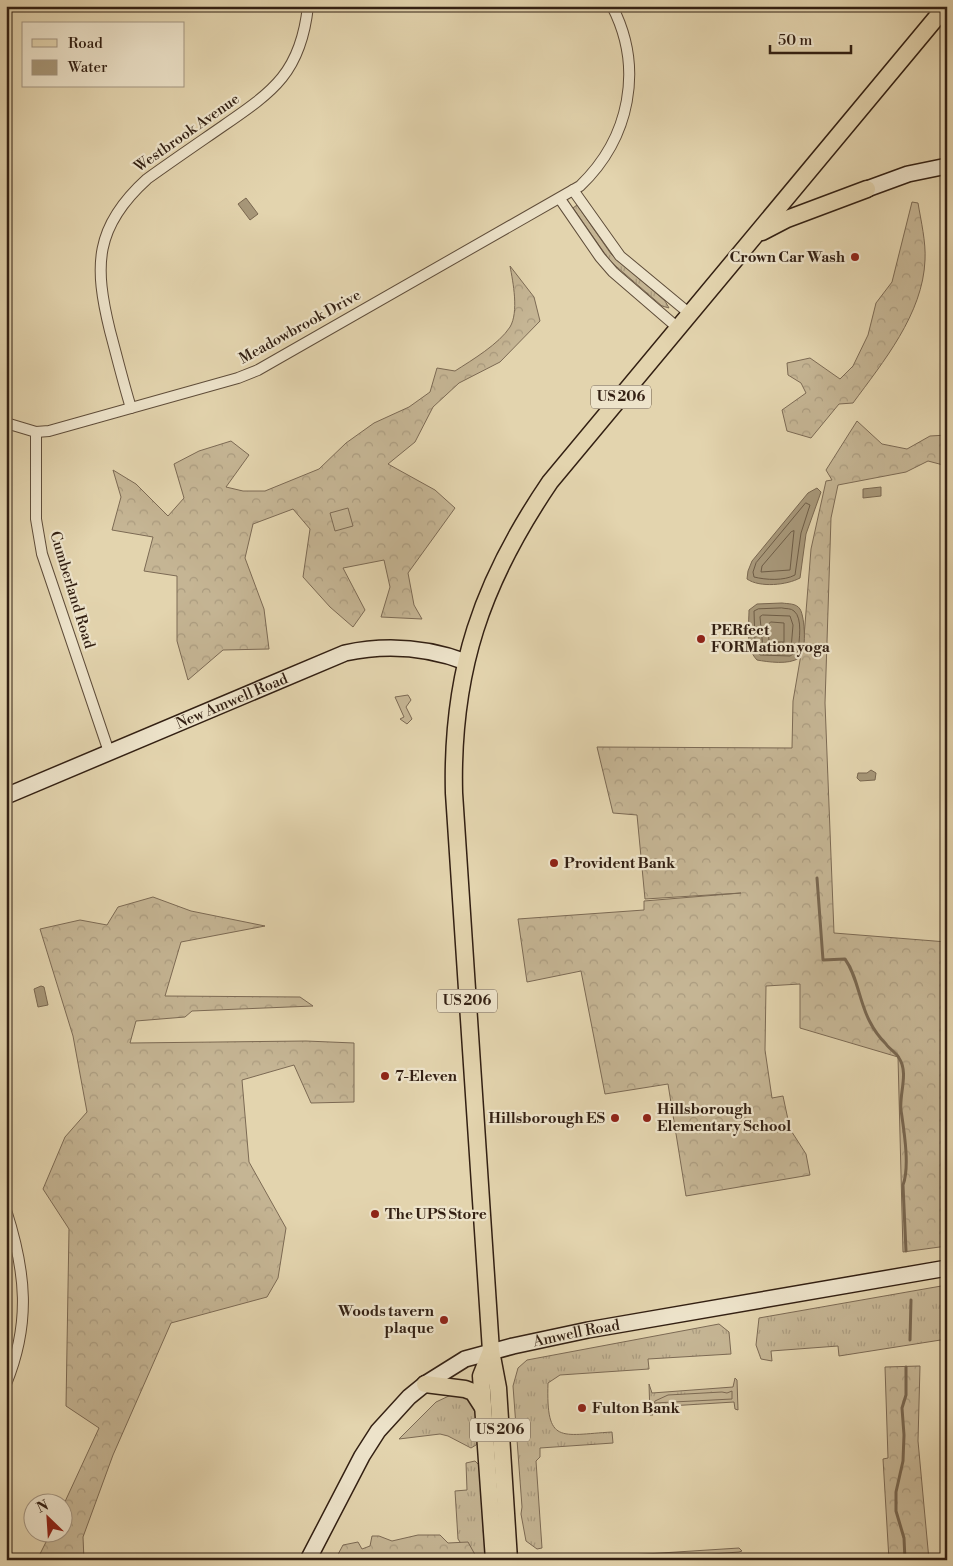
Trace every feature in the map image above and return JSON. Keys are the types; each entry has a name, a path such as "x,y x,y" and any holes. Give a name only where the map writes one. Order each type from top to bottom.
{"main road":[{"name":"US 206","path":"509,1560 498,1388 491,1351 454,793 453,739 466,662 484,602 500,564 528,515 550,482 946,6"},
{"path":"756,235 787,219 901,176 947,166"},
{"name":"New Amwell Road","path":"6,796 345,653 370,648 411,648 431,651 466,662"},
{"name":"Amwell Road","path":"308,1560 373,1438 393,1413 425,1384 465,1359 491,1351 597,1329 947,1268"},
{"name":"US 206","path":"491,1351 481,1376 494,1560"},
{"path":"425,1384 465,1389 473,1392 482,1406"}],"street":[{"name":"Westbrook Avenue","path":"131,408 100,292 102,251 112,222 132,192 146,179 273,89 293,63 300,48 308,6"},
{"name":"Meadowbrook Drive","path":"36,432 131,408 238,378 258,370 573,190 591,176 609,151 618,134 628,99 630,82 628,48 612,6"},
{"path":"573,190 620,256 690,314"},
{"path":"560,199 596,252 613,272 678,328"},
{"path":"6,423 36,432"},
{"name":"Cumberland Road","path":"36,432 36,519 42,554 109,752"},
{"path":"6,1210 20,1260 24,1296 21,1337 6,1384"}],"green space":[{"path":"912,202 918,203 924,239 925,260 923,280 909,318 877,371 853,403 839,404 811,438 787,431 782,410 806,393 801,383 788,375 787,363 810,358 840,379 853,366 868,335 876,303 892,282"},
{"path":"577,205 611,254 665,301 669,308 662,306 610,261 573,208"},
{"path":"510,266 534,297 540,321 500,362 459,383 433,407 415,442 388,464 435,490 455,508 408,573 414,605 422,619 381,617 390,587 384,560 343,568 365,610 353,627 330,607 303,577 310,529 293,509 253,524 245,558 264,609 269,649 223,650 188,680 177,641 177,576 144,571 153,537 112,530 121,497 113,470 136,484 168,516 184,498 174,464 199,451 231,441 249,455 226,487 243,491 265,491 319,469 346,443 374,423 409,407 430,392 437,368 455,371 499,340 513,321 515,305"},
{"path":"857,421 882,444 907,449 930,436 947,435 947,466 928,461 906,472 838,485 831,518 825,703 834,933 947,942 947,1246 903,1252 898,1057 800,1028 800,984 766,986 765,1050 772,1098 783,1096 790,1129 806,1154 810,1175 686,1196 668,1084 605,1094 581,971 527,982 518,919 644,910 644,901 741,893 645,899 637,815 613,813 597,747 792,748 793,701 804,637 811,549 826,481 832,480 826,470"},
{"path":"348,508 353,526 335,531 330,513"},
{"path":"408,695 411,700 406,707 412,719 407,724 400,719 404,717 395,697"},
{"path":"153,897 191,911 265,926 181,942 165,996 300,997 313,1006 192,1011 185,1017 136,1021 130,1043 306,1041 354,1043 354,1102 311,1103 294,1065 242,1080 249,1162 286,1228 278,1278 267,1297 171,1323 113,1455 83,1537 84,1560 37,1560 45,1544 72,1544 72,1494 69,1494 99,1428 66,1406 69,1229 43,1189 65,1137 87,1112 73,1036 40,929 80,920 107,925 118,907"},
{"path":"947,1285 947,1339 839,1356 838,1346 771,1351 772,1361 761,1359 756,1345 759,1318"},
{"path":"719,1324 729,1332 731,1354 648,1359 649,1369 560,1375 548,1383 548,1403 554,1427 560,1432 568,1434 612,1432 613,1443 540,1448 540,1457 536,1461 542,1548 537,1549 526,1541 521,1514 513,1386 518,1368 527,1360"},
{"path":"920,1366 918,1441 929,1560 889,1560 883,1459 888,1458 885,1367"},
{"path":"735,1378 737,1380 738,1410 735,1409 734,1402 653,1407 653,1415 650,1415 649,1384 652,1393 733,1387"},
{"path":"732,1391 732,1399 654,1403 668,1395 727,1393"},
{"path":"451,1395 465,1398 467,1395 475,1408 478,1442 476,1445 471,1448 440,1434 399,1439 436,1402"},
{"path":"475,1461 479,1465 486,1560 472,1560 458,1539 455,1491 467,1490 466,1463"},
{"path":"418,1535 440,1535 448,1543 468,1542 478,1560 335,1560 343,1545 358,1542 362,1549 370,1546 372,1536 379,1536 392,1541"},
{"path":"739,1548 742,1551 633,1560 552,1560"}],"water":[{"path":"246,198 258,214 250,220 238,204"},
{"path":"881,487 881,496 863,498 863,489"},
{"path":"817,488 821,492 806,534 800,578 774,584 759,584 747,579 752,561 808,493"},
{"path":"782,603 796,606 802,613 804,642 802,655 790,662 757,660 749,643 749,610 757,604"},
{"path":"871,770 876,773 875,780 860,781 857,778 858,773 867,773"},
{"path":"41,986 44,987 48,1005 38,1007 34,989"}],"waterway":[{"path":"817,878 823,960 845,959 853,974 866,1014 875,1031 898,1056 902,1064 904,1077 901,1110 906,1159 903,1185 906,1251"},
{"path":"910,1340 911,1300"},
{"path":"905,1560 904,1538 896,1511 896,1492 903,1461 902,1408 906,1395 906,1367"}],"place":[{"name":"Crown Car Wash","path":"855,257"},
{"name":"PERfect FORMation yoga","path":"701,639"},
{"name":"Provident Bank","path":"554,863"},
{"name":"7-Eleven","path":"385,1076"},
{"name":"Hillsborough ES","path":"615,1118"},
{"name":"Hillsborough Elementary School","path":"647,1118"},
{"name":"The UPS Store","path":"375,1214"},
{"name":"Woods tavern plaque","path":"444,1320"},
{"name":"Fulton Bank","path":"582,1408"}]}
